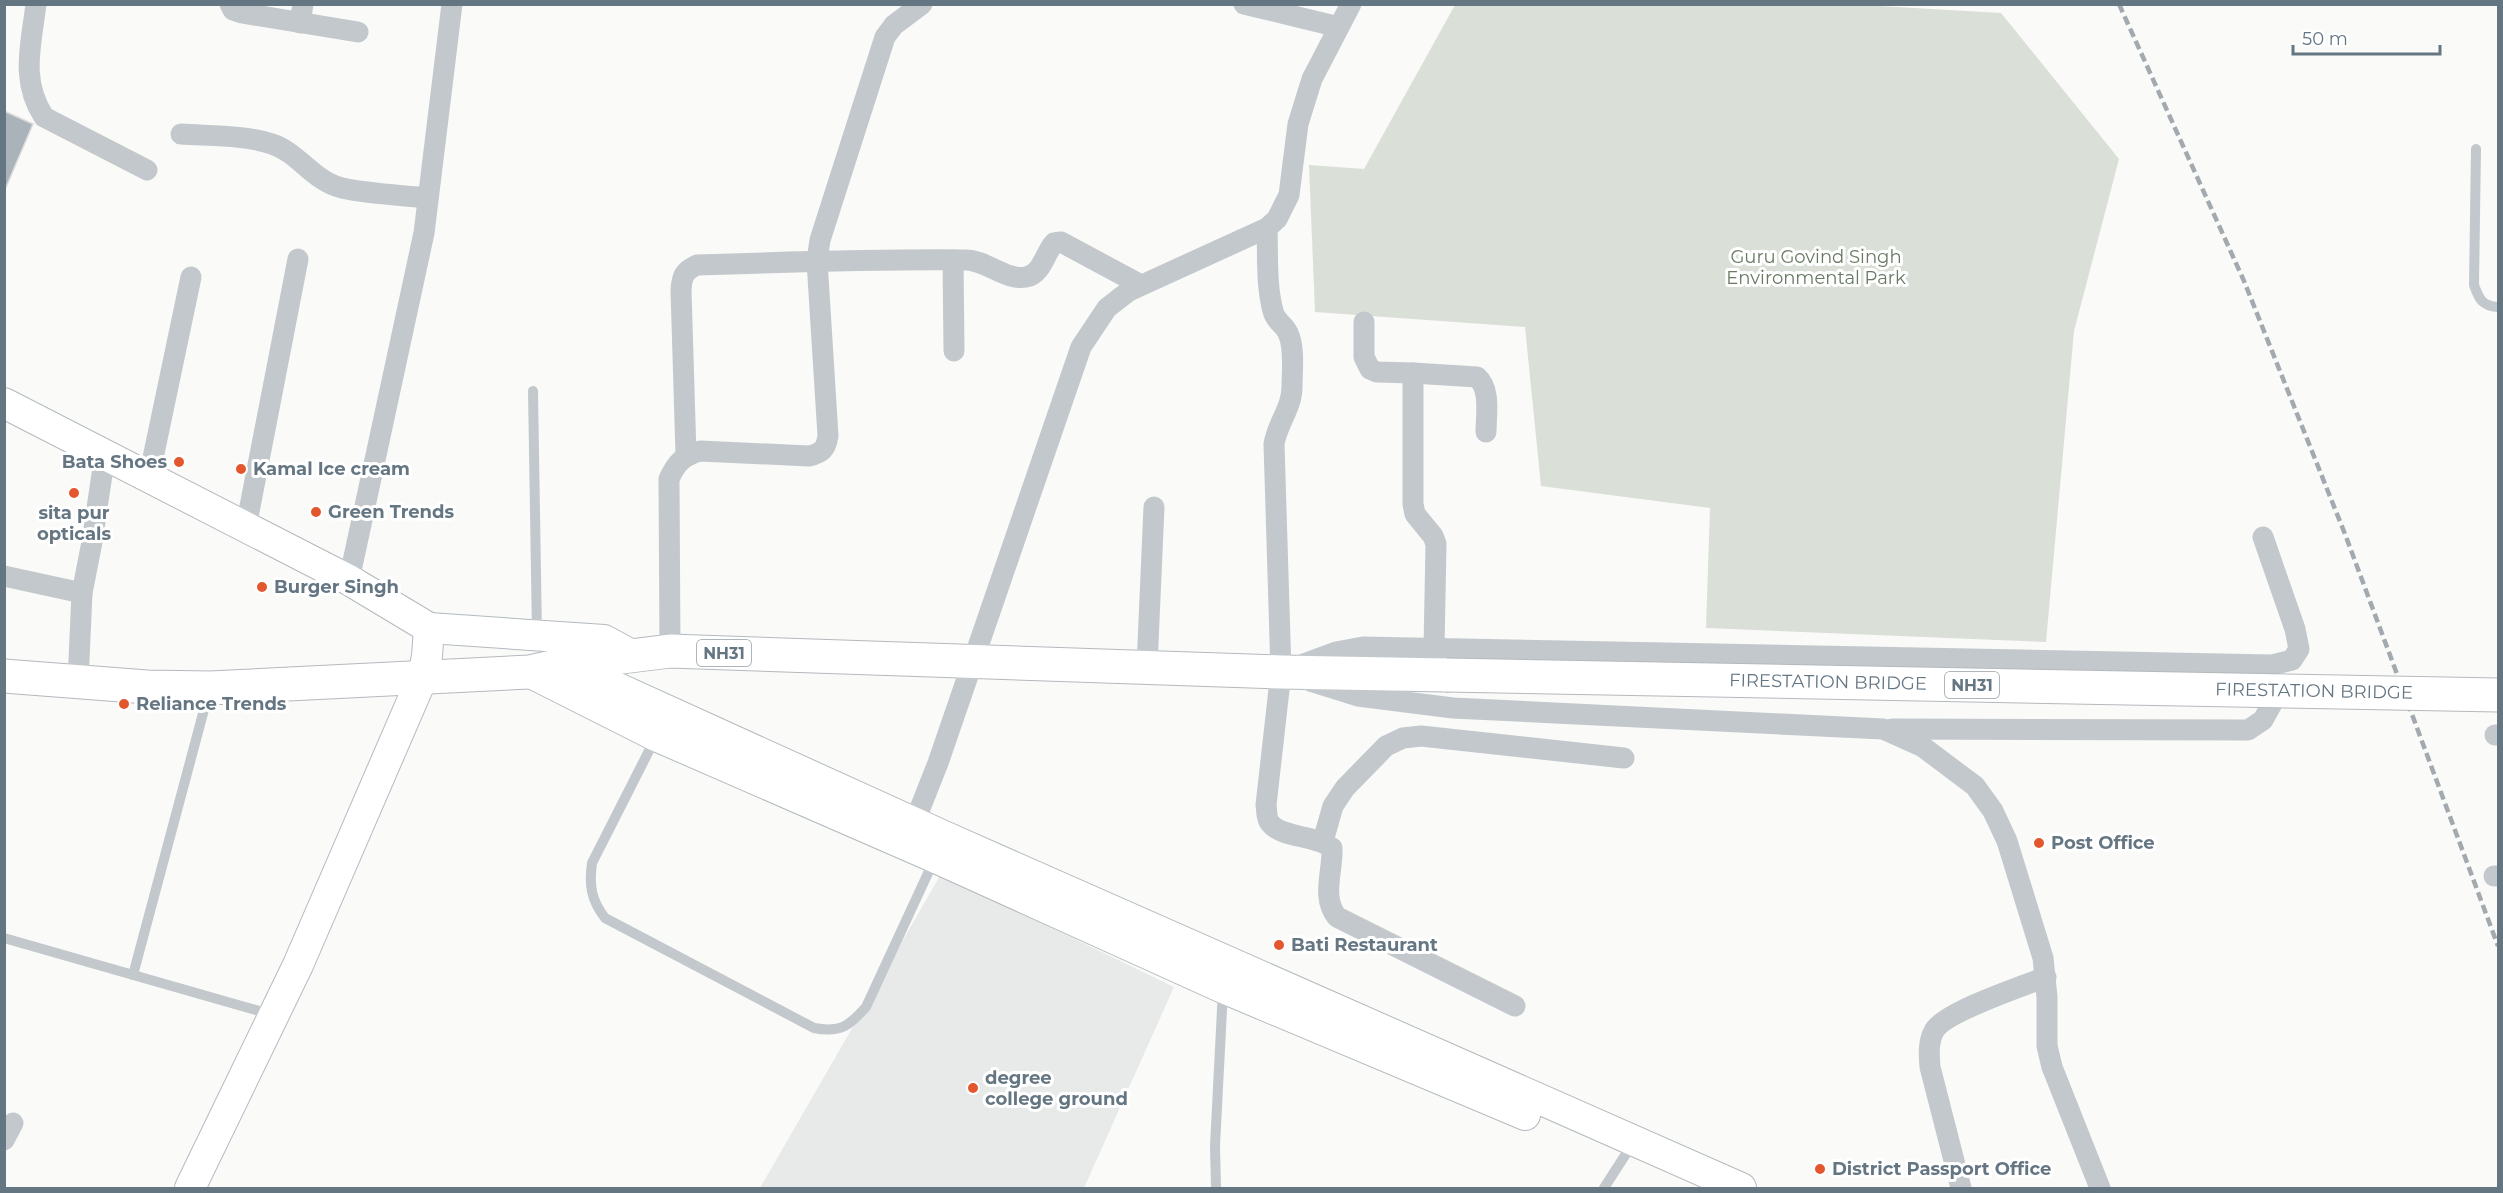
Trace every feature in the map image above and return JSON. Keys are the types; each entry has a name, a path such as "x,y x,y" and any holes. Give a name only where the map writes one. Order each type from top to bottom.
{"highway":[{"name":"NH31","path":"4,676 147,687 210,688 529,672 630,654 670,651 1281,672 1440,662"},
{"name":"FIRESTATION BRIDGE","path":"1440,662 2499,694"}],"street":[{"path":"36,4 28,69 34,102 44,117 147,170"},
{"path":"230,4 233,10 242,14 302,14 358,32"},
{"path":"349,580 421,244 452,4"},
{"path":"670,651 669,479 675,465 686,455 699,451 809,456 819,454 826,447 828,436 817,261 820,240 885,37 894,25 922,4"},
{"path":"1244,4 1339,27"},
{"path":"915,821 938,763 1081,347 1107,308 1129,291 1267,228 1277,219 1289,195 1298,124 1304,103 1312,80 1351,4"},
{"path":"181,134 255,140 273,144 286,151 326,182 342,188 428,198"},
{"path":"1267,228 1271,304 1274,318 1288,331 1291,341 1292,390 1289,406 1276,432 1274,444 1281,672 1266,805 1267,817 1271,825 1282,831 1323,841 1332,848 1333,861 1328,898 1330,909 1337,917 1515,1006"},
{"path":"686,455 682,277 687,270 697,266 817,261 954,260 978,262 1014,277 1024,277 1040,268 1048,250 1054,243 1061,242 1141,285"},
{"path":"246,527 298,259"},
{"path":"954,260 954,351"},
{"path":"149,477 191,277"},
{"path":"1364,322 1364,357 1370,369 1377,372 1477,377 1486,391 1486,432"},
{"path":"1413,373 1413,504 1419,521 1433,536 1437,552 1440,662 2272,665 2292,660 2299,649 2295,629 2262,537"},
{"path":"4,403 349,580 429,628 604,640 630,654"},
{"path":"78,682 82,593 105,454"},
{"path":"1147,666 1154,507"},
{"path":"4,576 82,593"},
{"path":"189,1188 298,965 423,676 428,656 429,628"},
{"path":"565,664 915,821 941,848"},
{"path":"1281,672 1358,696 1453,708 1883,729 2248,730 2263,720 2273,702 2260,665"},
{"path":"529,672 656,736 941,848 1224,974 1630,1148 1741,1188"},
{"path":"1883,729 1923,747 1975,786 1993,811 2007,841 2043,958 2046,977 2047,1046 2052,1066 2100,1188"},
{"path":"1323,841 1333,806 1345,788 1386,746 1403,738 1421,736 1624,758"},
{"path":"1961,1188 1930,1067 1929,1048 1934,1030 1953,1015 2046,977"},
{"path":"1630,1148 1693,1188"}],"lane":[{"path":"2476,149 2474,285 2479,300 2488,306 2499,307"},
{"path":"533,391 537,634"},
{"path":"133,975 210,688"},
{"path":"656,736 592,863 589,884 595,905 605,918 814,1028 830,1031 850,1024 866,1007 941,848"},
{"path":"4,938 274,1015"},
{"path":"1216,1188 1215,1146 1224,974"},
{"path":"1604,1188 1630,1148"}],"shaded area":[{"name":"degree college ground","path":"941,874 1174,987 1084,1188 760,1188"}],"green space":[{"name":"Guru Govind Singh Environmental Park","path":"1845,4 2001,13 2119,159 2074,331 2046,642 1706,628 1710,508 1541,486 1525,327 1315,312 1309,165 1364,169 1455,5"}],"building":[{"path":"4,111 33,124 4,192"}],"railway":[{"path":"2119,4 2244,281 2345,534 2498,946"}],"place":[{"name":"Bata Shoes","path":"179,462"},
{"name":"Kamal Ice cream","path":"241,469"},
{"name":"sita pur opticals","path":"74,493"},
{"name":"Green Trends","path":"316,512"},
{"name":"Burger Singh","path":"262,587"},
{"name":"Reliance Trends","path":"124,704"},
{"name":"Post Office","path":"2039,843"},
{"name":"Bati Restaurant","path":"1279,945"},
{"name":"degree college ground","path":"973,1088"},
{"name":"District Passport Office","path":"1820,1169"}]}
